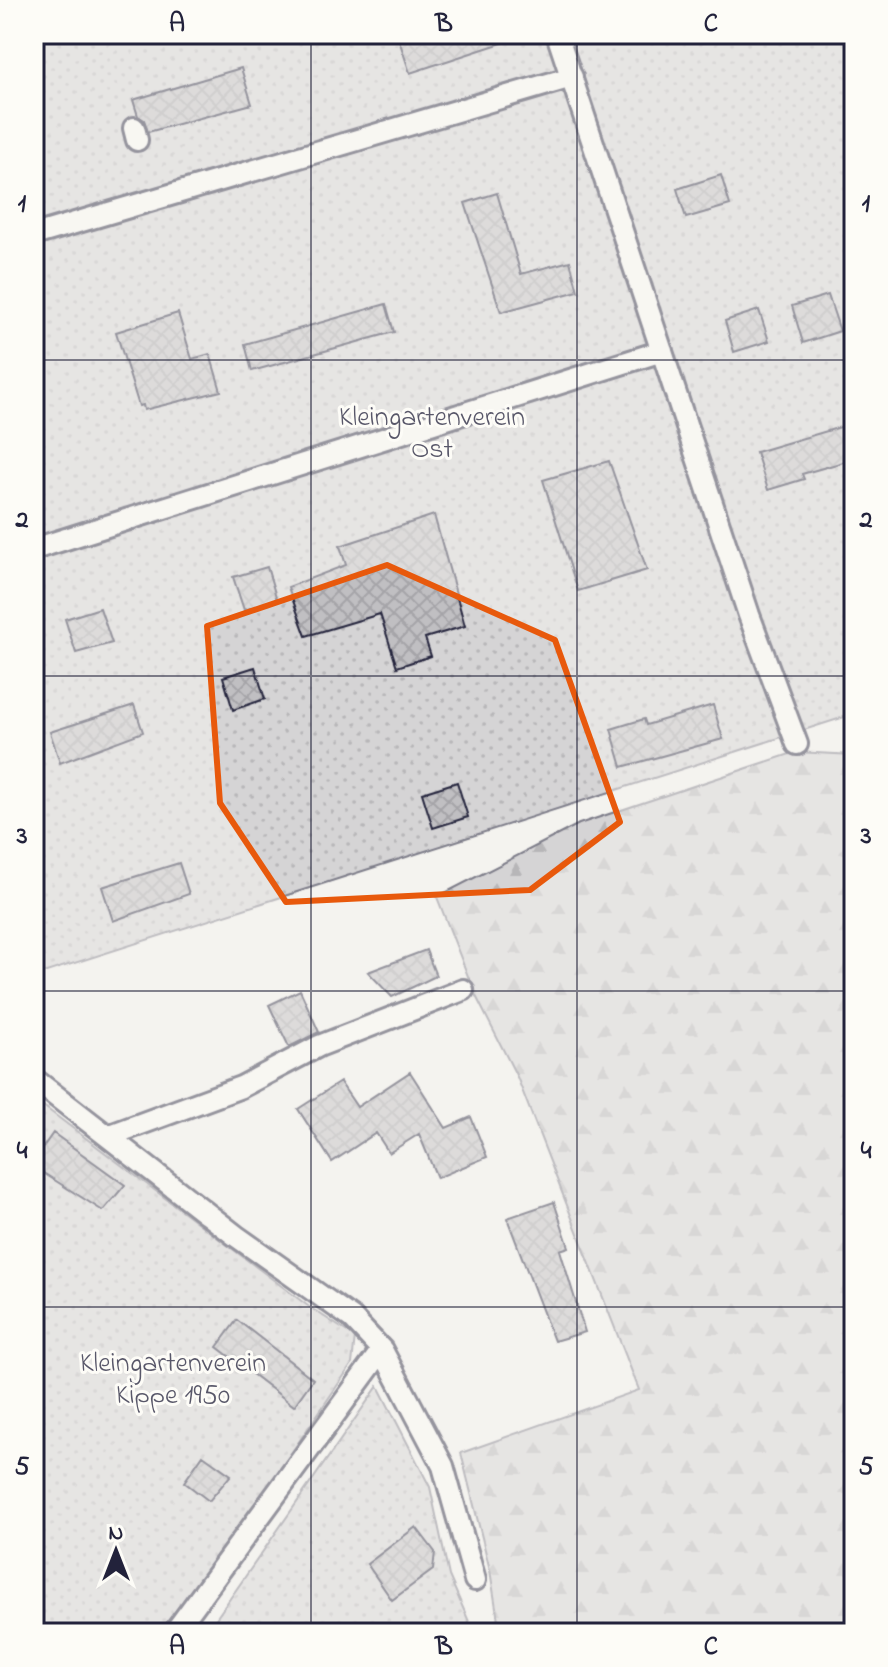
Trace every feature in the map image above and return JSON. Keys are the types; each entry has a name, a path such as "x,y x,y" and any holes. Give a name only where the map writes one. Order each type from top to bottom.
{"lane":[{"path":"557,34 749,615 797,744"},
{"path":"34,235 572,77"},
{"path":"34,549 662,351"},
{"path":"108,1136 241,1087 319,1046 463,990"},
{"path":"34,1079 236,1236 352,1318 382,1350 443,1466 475,1580"},
{"path":"174,1633 382,1350"}],"highlighted area":[{"path":"387,565 555,640 620,822 530,890 286,902 220,803 207,626"}],"green space":[{"name":"Kleingartenverein Ost","path":"34,34 854,34 854,714 34,976"},
{"path":"796,752 854,755 854,1633 500,1633 490,1570 461,1453 639,1390 517,1077 475,994 437,897 579,824"},
{"name":"Kleingartenverein Kippe 1950","path":"34,1099 308,1306 355,1337 352,1364 261,1497 159,1633 34,1633"},
{"path":"378,1386 430,1487 449,1576 474,1633 206,1633"}],"building":[{"path":"397,34 510,34 511,40 410,73"},
{"path":"241,68 252,104 148,132 144,120 138,116 133,100"},
{"path":"721,175 730,205 686,218 677,189"},
{"path":"497,193 521,274 570,261 578,291 501,312 465,203"},
{"path":"828,295 840,331 803,343 792,306"},
{"path":"386,304 394,332 252,371 245,344"},
{"path":"759,310 769,341 734,352 725,321"},
{"path":"178,313 192,359 210,354 221,391 144,410 143,405 139,406 116,332"},
{"path":"854,423 854,459 802,474 804,479 768,490 756,452"},
{"path":"609,461 647,570 578,591 543,480"},
{"path":"434,515 465,626 425,638 431,656 397,667 380,614 306,636 288,587 346,565 340,546"},
{"path":"267,567 277,600 244,610 233,577"},
{"path":"100,608 112,643 76,653 65,619"},
{"path":"255,667 265,699 233,710 223,677"},
{"path":"134,705 143,732 60,763 50,732"},
{"path":"713,705 723,739 622,767 611,729 644,719 646,725"},
{"path":"457,782 468,817 433,828 422,793"},
{"path":"179,863 189,894 113,921 102,887"},
{"path":"426,950 436,976 392,997 368,972"},
{"path":"300,990 319,1032 289,1047 269,1005"},
{"path":"410,1072 446,1128 471,1117 487,1157 437,1178 419,1134 389,1153 376,1133 332,1162 298,1109 340,1082 357,1107"},
{"path":"53,1133 125,1185 103,1211 34,1167 34,1160"},
{"path":"554,1202 569,1247 560,1250 585,1332 554,1341 507,1218"},
{"path":"237,1320 313,1379 294,1406 217,1347"},
{"path":"203,1455 231,1475 209,1501 184,1482"},
{"path":"416,1527 435,1552 433,1570 392,1600 367,1564"}]}
